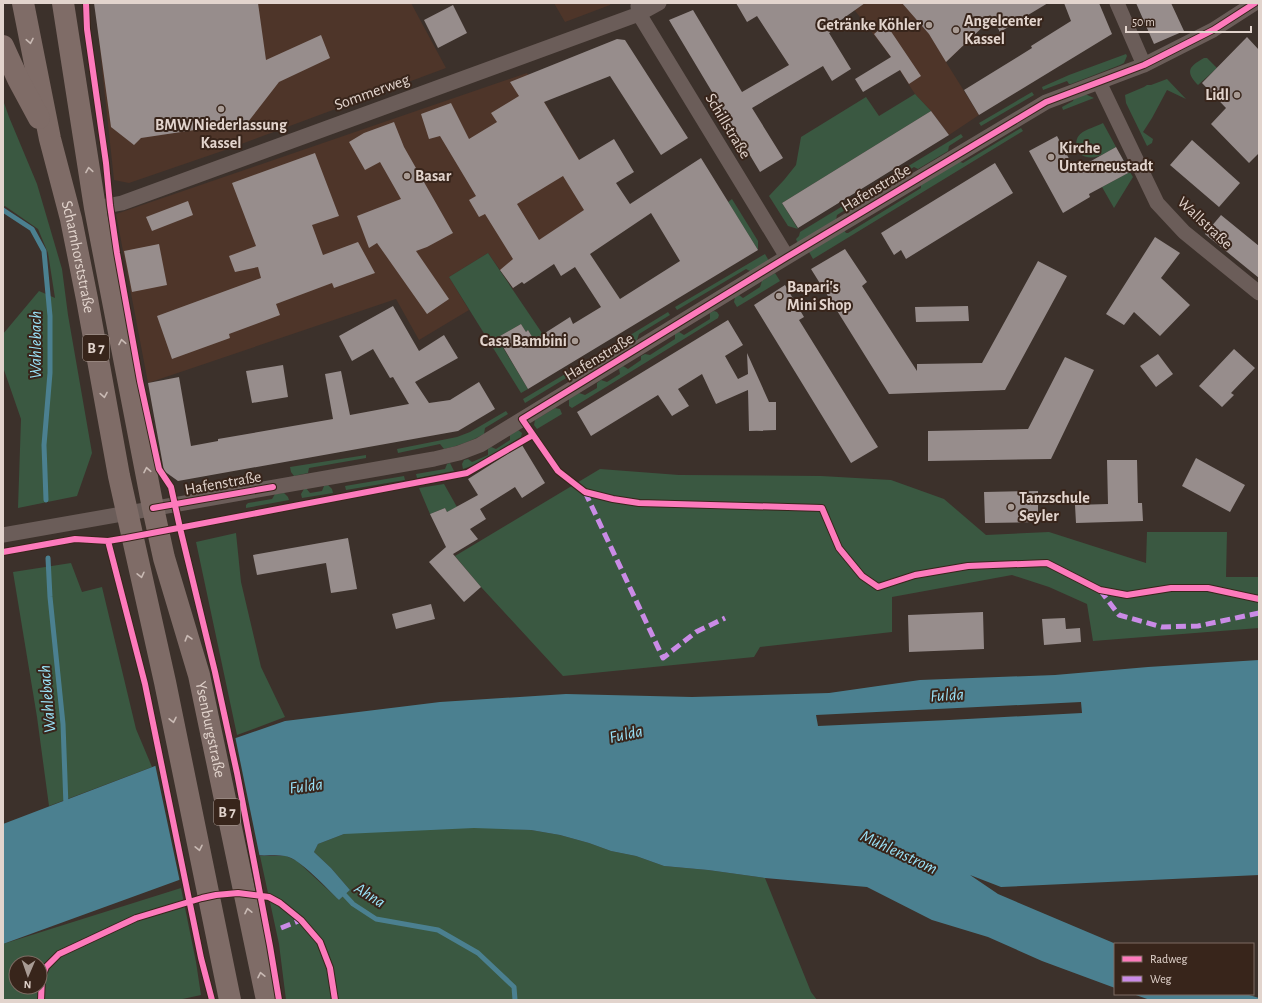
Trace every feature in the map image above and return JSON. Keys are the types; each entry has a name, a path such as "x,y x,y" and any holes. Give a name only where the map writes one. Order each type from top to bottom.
{"main road":[{"name":"Scharnhorststraße","path":"23,3 50,139 71,219 116,462 127,513"},
{"name":"Scharnhorststraße","path":"64,3 95,208 154,508"},
{"path":"3,46 18,79 50,139"},
{"name":"Ysenburgstraße","path":"154,508 164,558 199,675 266,1000"},
{"name":"B 7","path":"127,513 165,682 230,1000"}],"street":[{"name":"Sommerweg","path":"95,208 122,203 638,8 659,3"},
{"path":"1117,3 1144,65"},
{"name":"Hafenstraße","path":"3,535 434,459 473,448 1046,102 1144,65 1213,30 1255,3"},
{"name":"Schillstraße","path":"638,8 787,257"},
{"name":"Wallstraße","path":"1099,82 1158,203 1184,232 1259,293"}],"shaded area":[{"name":"BMW Niederlassung Kassel","path":"95,3 411,3 446,68 228,149 129,183 114,180"},
{"path":"554,3 610,3 610,5 565,22"},
{"path":"849,3 968,3 983,27 946,62 979,115 949,135 931,111 915,94 891,57"},
{"path":"527,73 613,215 513,288 488,253 449,277 469,310 419,340 396,299 148,383 116,214"}],"green space":[{"path":"1126,54 1127,56 1124,63 1120,65 1071,84 1067,81 1043,90 1042,87 1069,75"},
{"path":"1204,58 1207,58 1217,68 1198,85 1191,76 1190,69"},
{"path":"1167,79 1186,99 1167,90 1143,132 1153,139 1152,143 1147,146 1126,103 1125,95 1147,85"},
{"path":"1032,92 1034,95 981,126 979,123"},
{"path":"915,94 931,111 782,203 798,229 788,226 769,196 796,165 801,137 866,97 879,116"},
{"path":"1076,94 1085,94 1094,98 1063,110 1062,107 1073,101"},
{"path":"3,100 37,184 62,269 68,315 92,453 77,496 18,508 21,419 3,367 3,334 39,291 55,298 48,253 38,229 5,206 3,207"},
{"path":"1103,123 1116,147 1102,155 1093,157 1083,156 1078,153 1076,146 1079,136 1086,130"},
{"path":"1021,128 1023,131 813,259 809,252 844,230 848,233 921,188 921,183 958,161 963,163"},
{"path":"961,134 963,137 949,146 948,151 918,169 914,167 837,215 836,220 798,244 796,239 800,232"},
{"path":"1130,172 1133,177 1114,208 1102,187"},
{"path":"732,199 758,241 758,250 728,202"},
{"path":"488,253 546,339 541,352 528,330 526,332 521,324 500,336 505,343 502,346 528,389 521,393 449,277"},
{"path":"765,254 769,261 752,272 746,269 677,310 675,307"},
{"path":"775,273 780,281 737,307 734,302 735,297 739,295 743,298 760,287 762,281"},
{"path":"714,311 719,315 718,318 572,408 569,406 569,399 579,393 585,395 597,388 597,383 601,380 607,382 620,374 619,369 623,366 628,369 641,360 641,356 645,354 650,355 675,339 675,334 679,332 684,335 710,319 710,313"},
{"path":"668,312 670,315 639,334 637,340 631,343 627,337"},
{"path":"599,354 601,358 600,362 592,368 586,366 525,403 523,399"},
{"path":"555,408 560,409 562,414 537,429 534,425 535,420"},
{"path":"506,411 508,414 485,428 484,434 464,443 444,449 440,444 398,453 397,449 457,437 470,432"},
{"path":"518,430 522,433 521,437 474,465 463,469 462,464 464,460 468,459 472,462 488,455 488,449 491,447 496,449 510,440 510,435"},
{"path":"366,455 366,458 309,468 308,473 294,476 290,467"},
{"path":"450,463 454,471 417,478 416,474 445,469 447,464"},
{"path":"600,469 679,475 821,476 891,480 944,499 986,535 1049,532 1146,563 1147,532 1227,532 1226,577 1259,577 1259,628 1093,641 1087,604 1049,587 1012,575 892,597 892,632 760,647 754,657 563,676 481,587 455,556"},
{"path":"404,476 405,480 346,490 345,486"},
{"path":"444,484 457,507 447,512 445,508 430,514 419,488"},
{"path":"328,485 332,489 333,493 302,498 301,494 306,488 310,493 322,491 324,486"},
{"path":"284,493 289,500 246,508 248,503 272,499 275,494"},
{"path":"236,533 241,582 261,667 285,717 237,735 196,542"},
{"path":"71,563 82,592 102,587 136,729 152,767 49,806 37,717 13,572"},
{"path":"453,825 531,830 560,835 611,851 636,856 664,866 708,870 765,878 811,992 817,1000 286,1000 279,944 260,856 286,856 297,861 339,900 350,890 331,868 314,852 318,844 344,834 346,831"},
{"path":"181,888 201,995 178,1000 3,1000 3,944"}],"water":[{"path":"1259,660 1259,875 1001,887 970,875 998,894 1114,943 1114,988 1042,961 988,937 932,920 867,887 765,878 708,870 664,866 636,856 611,851 560,835 531,830 474,828 344,834 318,844 314,852 331,868 350,890 339,900 306,868 291,858 281,855 251,854 3,944 3,824 155,766 285,721 440,702 566,694 692,697 829,693 920,680 1055,675","holes":["1081,702 1082,713 818,726 816,715"]},
{"path":"1136,995 1249,995 1259,998 1259,1000 1150,1000"}],"pier":[{"path":"235,736 260,858 251,856 183,879 180,882 155,764"}],"building":[{"path":"94,3 258,3 266,60 321,35 330,58 279,82 248,122 141,138 134,145 111,127"},
{"path":"736,3 865,3 841,20 843,24 829,33 851,69 832,81 823,66 752,108 783,158 760,172 669,20 693,10 742,92 789,65 757,16 747,22"},
{"path":"902,3 1048,3 1000,32 992,18 946,62 929,34"},
{"path":"1064,3 1099,3 1112,34 979,115 964,90 1032,48 1031,46 1071,21"},
{"path":"1136,3 1171,3 1184,31 1154,44"},
{"path":"453,5 467,33 438,48 424,20"},
{"path":"886,24 921,76 909,84 900,70 863,92 855,79 891,57 874,34"},
{"name":"Lidl","path":"1247,37 1259,50 1259,153 1249,163 1211,124 1226,108 1202,83"},
{"path":"617,39 625,40 688,138 661,155 610,76 544,102 579,160 614,139 634,172 616,183 630,204 701,158 758,250 528,389 502,345 505,343 500,336 521,324 526,332 528,330 534,340 570,317 573,324 601,307 575,267 561,276 554,264 524,284 522,282 513,288 500,270 513,259 485,214 479,217 469,200 476,196 440,136 429,139 421,114 451,103 469,139 497,122 491,113 519,96 510,82","holes":["563,176 584,210 539,240 517,204","651,213 680,261 620,299 590,254"]},
{"path":"931,111 949,135 798,228 782,203"},
{"path":"394,122 404,147 453,233 427,247 416,251 449,299 427,314 377,243 369,248 357,216 401,199 380,162 365,170 349,142 364,133"},
{"path":"1057,136 1075,170 1116,147 1130,172 1089,194 1090,197 1063,213 1029,151"},
{"path":"1192,140 1240,183 1219,207 1170,165"},
{"path":"315,153 339,216 312,225 323,255 358,242 375,273 334,288 332,283 276,304 280,315 229,334 230,338 172,359 157,316 261,278 258,267 235,272 229,256 256,246 232,183"},
{"path":"995,163 1013,193 906,259 901,250 894,255 881,233"},
{"path":"188,201 193,215 152,231 146,217"},
{"path":"1221,215 1259,246 1259,278 1205,234"},
{"path":"1155,237 1180,253 1161,278 1190,305 1160,336 1134,312 1124,325 1106,314"},
{"path":"159,244 167,285 132,292 124,251"},
{"path":"845,249 867,282 862,286 917,371 917,364 982,363 1038,261 1067,276 1005,390 889,394 811,269"},
{"path":"785,285 804,317 799,320 878,447 851,463 754,305"},
{"path":"393,306 419,351 444,335 458,358 415,382 429,403 450,400 479,382 495,409 458,431 178,481 164,471 148,383 179,377 191,446 218,441 218,439 333,419 325,374 341,371 350,415 409,404 393,377 390,378 373,349 352,361 339,336"},
{"path":"968,306 969,321 916,322 915,307"},
{"path":"728,320 743,345 725,356 738,379 748,374 747,353 769,402 776,402 776,430 749,431 748,390 716,404 702,374 678,389 689,406 672,416 658,395 591,436 577,412"},
{"path":"1234,349 1255,368 1231,393 1234,395 1222,407 1199,386"},
{"path":"1158,354 1173,374 1156,387 1140,366"},
{"path":"1065,357 1094,370 1051,459 928,461 928,431 1028,429"},
{"path":"283,365 288,397 252,403 246,371"},
{"path":"522,445 545,483 522,498 515,487 480,509 486,519 470,529 478,539 453,554 481,587 464,602 429,562 446,547 430,514 445,508 447,512 478,495 468,479"},
{"path":"1196,458 1245,485 1230,512 1182,486"},
{"path":"1107,460 1137,460 1138,503 1142,503 1143,521 1076,523 1075,505 1108,504"},
{"name":"Tanzschule Seyler","path":"1038,491 1038,522 985,523 984,492"},
{"path":"348,538 357,589 331,593 326,563 257,575 253,555"},
{"path":"431,604 435,619 396,629 392,614"},
{"path":"983,612 984,649 909,652 908,615"},
{"path":"1065,618 1066,629 1080,628 1081,642 1044,645 1042,619"}],"waterway":[{"name":"Wahlebach","path":"3,210 32,229 44,251 50,316 50,373 44,445 46,500"},
{"name":"Wahlebach","path":"48,558 50,597 63,724 66,806"},
{"name":"Ahna","path":"339,889 353,904 376,919 438,930 478,953 514,987 515,1000"}],"marked path":[{"path":"585,492 663,658 696,632 725,618"},
{"path":"1100,590 1119,615 1162,627 1198,626 1259,613"},
{"path":"281,928 301,920"}],"cycle path":[{"path":"86,3 87,29 106,163 110,205 140,381 159,469 171,487 215,672 237,773 279,1000"},
{"path":"1255,3 1213,30 1144,65 1046,102 787,257 522,419 558,471 585,492 613,499 639,503 822,508 839,548 862,576 878,587 915,575 968,566 1047,563 1100,590 1127,595 1171,588 1208,588 1259,599"},
{"path":"3,552 75,539 108,541 126,538 467,473 533,435"},
{"path":"153,508 273,487"},
{"path":"108,541 145,684 201,958 212,1000"},
{"path":"41,1000 42,977 46,967 59,954 136,918 202,898 238,893 269,897 280,903 301,920 320,942 330,968 335,1000"}],"place":[{"name":"Getränke Köhler","path":"929,25"},
{"name":"Angelcenter Kassel","path":"956,30"},
{"name":"Lidl","path":"1237,95"},
{"name":"BMW Niederlassung Kassel","path":"221,109"},
{"name":"Kirche Unterneustadt","path":"1051,157"},
{"name":"Basar","path":"407,176"},
{"name":"Bapari's Mini Shop","path":"779,296"},
{"name":"Casa Bambini","path":"575,341"},
{"name":"Tanzschule Seyler","path":"1011,507"}],"water label":[{"name":"Fulda","path":"947,695"},
{"name":"Fulda","path":"626,734"},
{"name":"Fulda","path":"306,786"},
{"name":"Mühlenstrom","path":"899,852"}]}
